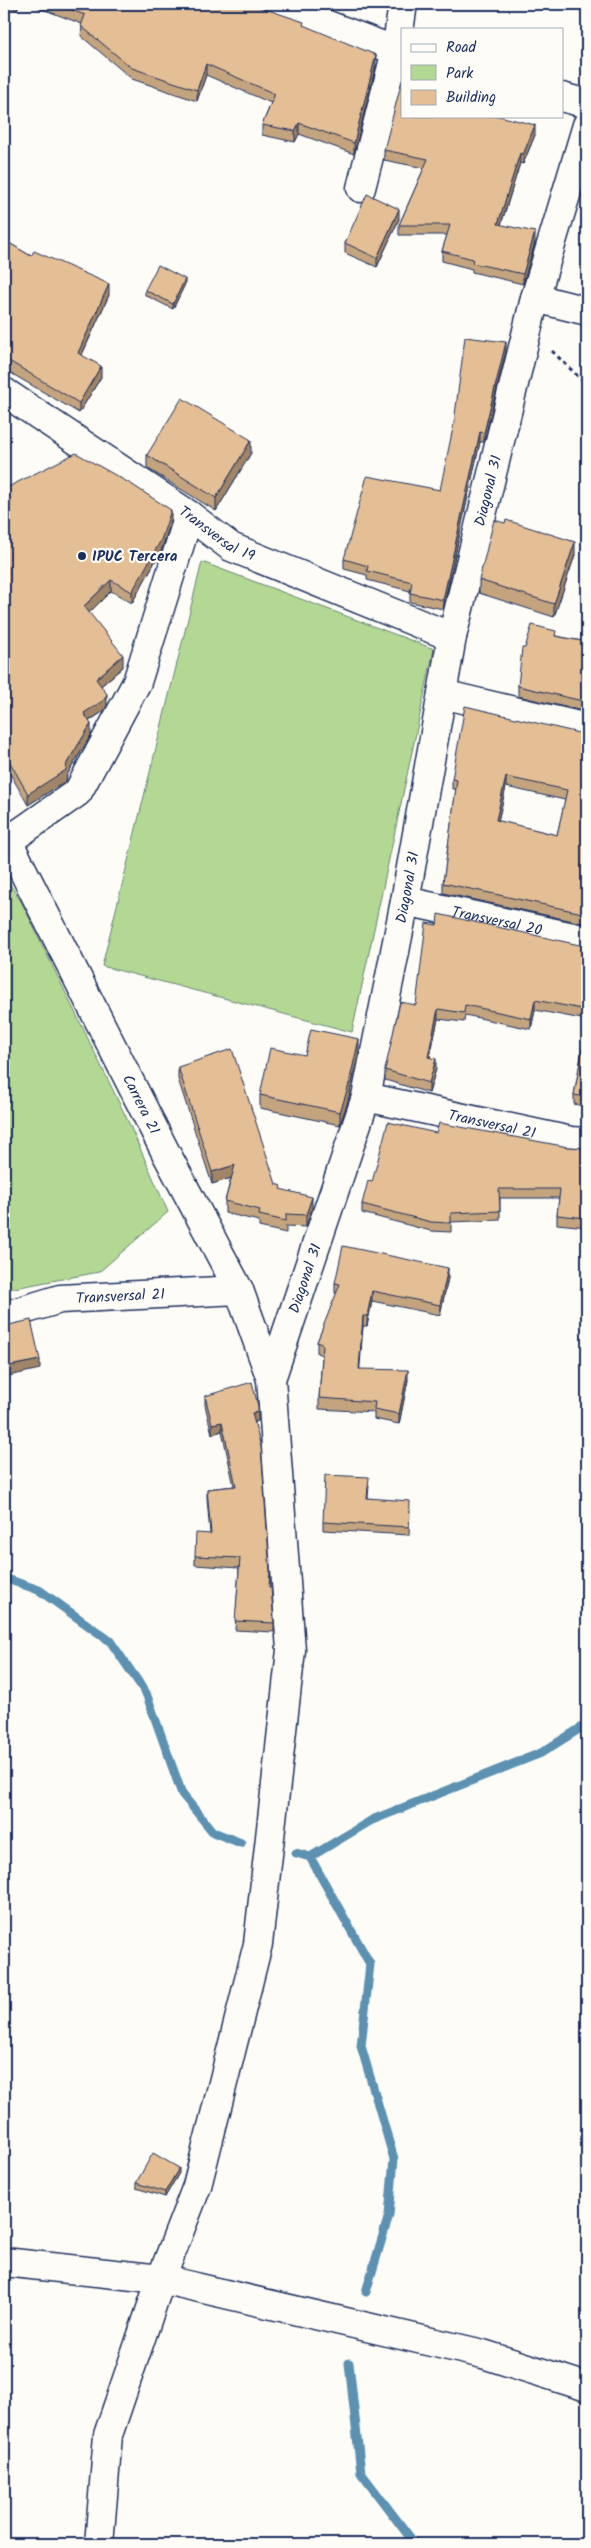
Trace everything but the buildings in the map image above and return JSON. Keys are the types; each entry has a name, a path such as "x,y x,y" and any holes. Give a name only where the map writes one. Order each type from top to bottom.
{"street":[{"path":"272,4 399,52"},
{"path":"402,28 404,4"},
{"path":"361,188 399,52 401,33"},
{"path":"564,98 587,104"},
{"name":"Diagonal 31","path":"99,2544 108,2435 161,2279 197,2186 258,1944 291,1650 271,1379 366,1097 405,901 452,637 535,298 587,126"},
{"path":"535,298 587,311"},
{"name":"Transversal 19","path":"4,392 188,515 231,547 452,637"},
{"path":"6,837 78,792 137,682 188,515"},
{"path":"442,694 587,728"},
{"name":"Carrera 21","path":"6,837 166,1152 240,1290 271,1379"},
{"name":"Transversal 20","path":"405,901 587,940"},
{"name":"Transversal 21","path":"366,1097 571,1141 587,1142"},
{"name":"Transversal 21","path":"4,1316 60,1299 240,1290"},
{"path":"4,2262 161,2279 482,2354 587,2387"}],"path":[{"path":"528,328 587,385"}],"green space":[{"path":"202,562 434,649 352,1032 102,966"},
{"path":"4,875 22,903 128,1121 168,1212 99,1272 4,1290"}],"waterway":[{"path":"4,1578 39,1590 110,1641 146,1693 182,1794 213,1832 241,1843"},
{"path":"310,1857 372,1820 541,1753 587,1724"},
{"path":"296,1853 310,1857 370,1964 361,2046 394,2159 389,2215 366,2292"},
{"path":"349,2363 361,2473 415,2544"}],"place":[{"name":"IPUC Tercera","path":"82,556"}]}
